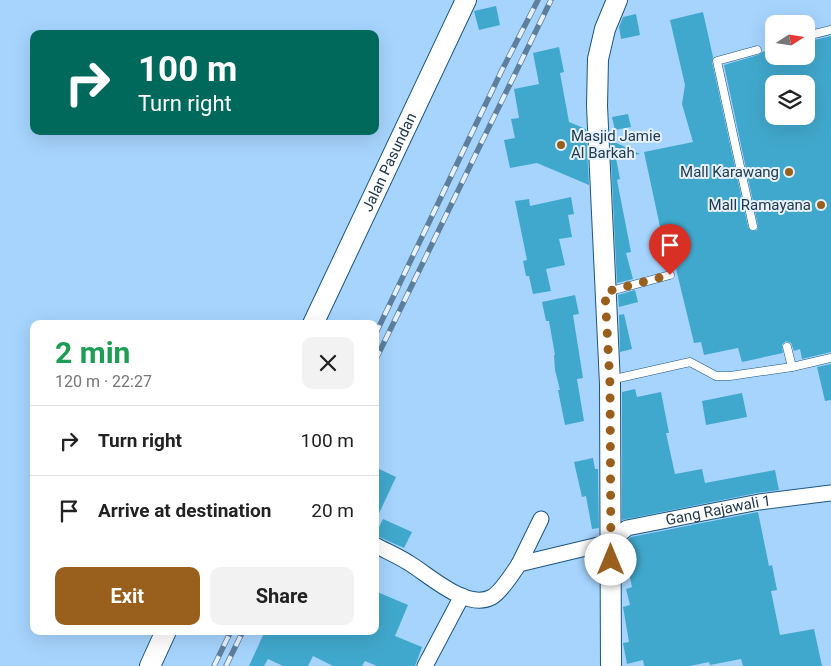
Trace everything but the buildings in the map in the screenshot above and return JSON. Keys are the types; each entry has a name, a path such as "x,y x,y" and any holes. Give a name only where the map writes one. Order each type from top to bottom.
{"street":[{"name":"Jalan Pasundan","path":"315,320 466,0"},
{"path":"611,666 610,380 597,106 598,58 605,30 617,0"},
{"name":"Gang Rajawali 1","path":"611,542 627,528 759,502 831,493"},
{"path":"379,547 409,563 442,586 462,596 478,600 492,597 512,574 541,519"},
{"path":"518,564 611,542"},
{"path":"425,666 462,596"},
{"path":"150,666 164,635"}],"lane":[{"path":"815,34 831,30"},
{"path":"753,226 717,61 757,50"},
{"path":"605,292 670,275"},
{"path":"787,347 792,367"},
{"path":"610,380 690,362 716,376 755,374 831,358"}],"railway":[{"path":"379,327 502,70 538,0"},
{"path":"379,353 551,0"},
{"path":"214,666 229,635"},
{"path":"226,666 241,635"}],"place":[{"name":"Masjid Jamie Al Barkah","path":"561,145"},
{"name":"Mall Karawang","path":"789,172"},
{"name":"Mall Ramayana","path":"821,205"}],"route":[{"path":"611,560 612,464 605,292 670,275"}]}
